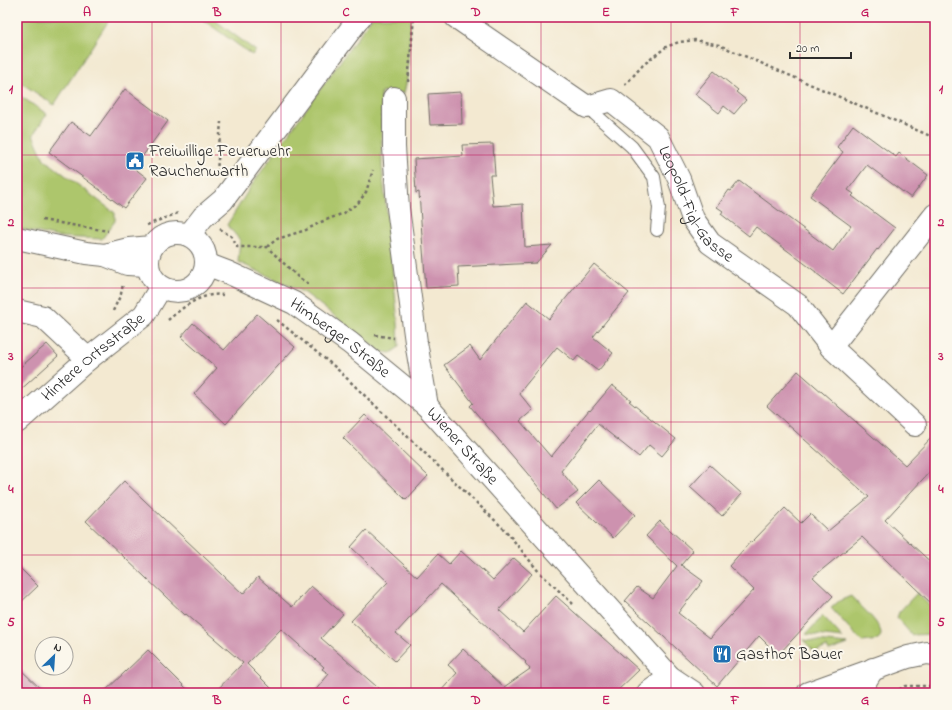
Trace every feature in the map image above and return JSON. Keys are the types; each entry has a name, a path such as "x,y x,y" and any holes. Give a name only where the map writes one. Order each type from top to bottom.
{"street":[{"path":"17,238 105,257 129,249 150,256 150,275 161,287 174,292 188,290 194,286 199,257 209,221 223,200 360,17"},
{"path":"456,17 587,107 611,100"},
{"name":"Wiener Straße","path":"394,98 394,147 398,208 426,406 670,676 694,693"},
{"name":"Leopold-Figl-Gasse","path":"611,100 658,137 679,179 693,219 710,243 798,305 831,347 915,425"},
{"path":"831,347 935,214"},
{"name":"Himberger Straße","path":"150,256 156,242 168,234 182,234 199,257 227,272 294,303 350,343 426,406"},
{"name":"Hintere Ortsstraße","path":"17,422 88,359 144,315 161,287"},
{"path":"17,311 43,317 88,359"},
{"path":"808,693 908,657 927,653 935,654"},
{"path":"858,693 873,669"},
{"path":"648,693 670,676"}],"lane":[{"path":"587,107 632,147 654,177 659,208 657,230"}],"path":[{"path":"394,98 407,94 414,17"},
{"path":"611,100 643,65 666,47 679,42 695,40 719,44 935,138"},
{"path":"217,176 221,122"},
{"path":"145,226 192,208 232,237 237,247 267,247 277,239 306,230 344,213 359,202 366,192 374,169 381,156 394,147"},
{"path":"40,219 109,231"},
{"path":"267,247 309,286"},
{"path":"105,257 124,275 121,294 114,310 108,315"},
{"path":"166,320 184,306 204,297 219,294 226,295"},
{"path":"276,319 335,367 500,525 539,572 574,604"},
{"path":"371,334 416,342"},
{"path":"894,693 905,686 932,686 935,683"}],"green space":[{"path":"17,17 111,17 54,105 17,80"},
{"path":"199,17 218,17 216,21 256,51 252,55"},
{"path":"372,17 411,17 407,80 404,93 381,92 382,167 398,323 399,347 391,353 381,352 305,293 238,262 240,240 227,225 251,186"},
{"path":"17,94 47,114 33,135 44,159 115,213 115,221 102,239 58,237 17,228"},
{"path":"917,593 935,611 935,634 912,635 897,618 899,612"},
{"path":"851,596 869,614 877,625 881,634 878,640 862,642 831,608 839,601"},
{"path":"823,616 843,638 806,634"},
{"path":"803,640 848,644 829,651 827,647 815,652"}],"building":[{"path":"714,71 738,90 736,92 746,100 734,114 724,106 719,113 695,94"},
{"path":"125,89 168,121 134,168 147,178 124,208 49,152 71,122 91,136"},
{"path":"461,92 462,124 430,125 428,94"},
{"path":"853,125 896,157 899,153 928,175 911,198 867,165 848,190 854,194 852,196 895,228 843,294 756,227 749,236 721,214 723,211 717,207 729,190 731,191 739,181 833,251 851,226 810,196 843,152 837,147"},
{"path":"493,144 495,175 490,175 493,206 523,204 525,247 552,245 536,263 458,267 459,286 426,288 419,192 416,193 414,159 463,156 462,145"},
{"path":"594,264 629,293 593,337 613,353 598,371 578,356 574,361 557,347 519,393 533,410 520,421 551,457 589,410 590,411 612,385 631,400 629,401 676,439 662,456 649,445 639,457 598,424 561,471 578,492 556,509 470,406 473,403 444,365 470,346 480,360 527,301 549,319"},
{"path":"257,314 295,347 226,424 194,394 217,368 181,337 193,323 224,350"},
{"path":"47,344 58,356 17,393 17,370"},
{"path":"798,371 905,465 935,434 935,466 885,520 935,566 935,607 862,537 813,577 833,596 778,655 759,636 717,686 625,601 637,587 653,598 677,566 646,536 660,521 693,551 681,565 703,581 678,613 710,638 754,590 729,566 751,541 752,542 785,508 801,523 810,514 828,531 869,497 767,406"},
{"path":"365,415 428,476 406,500 343,438"},
{"path":"710,465 742,494 722,516 690,487"},
{"path":"599,480 635,515 613,538 576,503"},
{"path":"124,481 243,594 258,577 292,607 311,586 343,614 321,638 384,693 313,693 329,674 322,669 324,667 281,629 247,664 276,693 214,693 243,663 186,614 185,615 86,521"},
{"path":"366,530 417,577 438,554 449,564 461,551 493,580 514,558 532,574 499,610 523,632 556,596 639,670 615,693 439,693 457,673 448,665 463,649 504,687 530,669 525,663 526,662 441,584 396,633 410,645 395,661 351,621 388,582 351,547"},
{"path":"17,565 38,586 17,606"},
{"path":"148,650 191,693 103,693"},
{"path":"17,666 45,693 17,693"}],"place":[{"name":"Freiwillige Feuerwehr Rauchenwarth","path":"135,161"},
{"name":"Gasthof Bauer","path":"722,654"}]}
